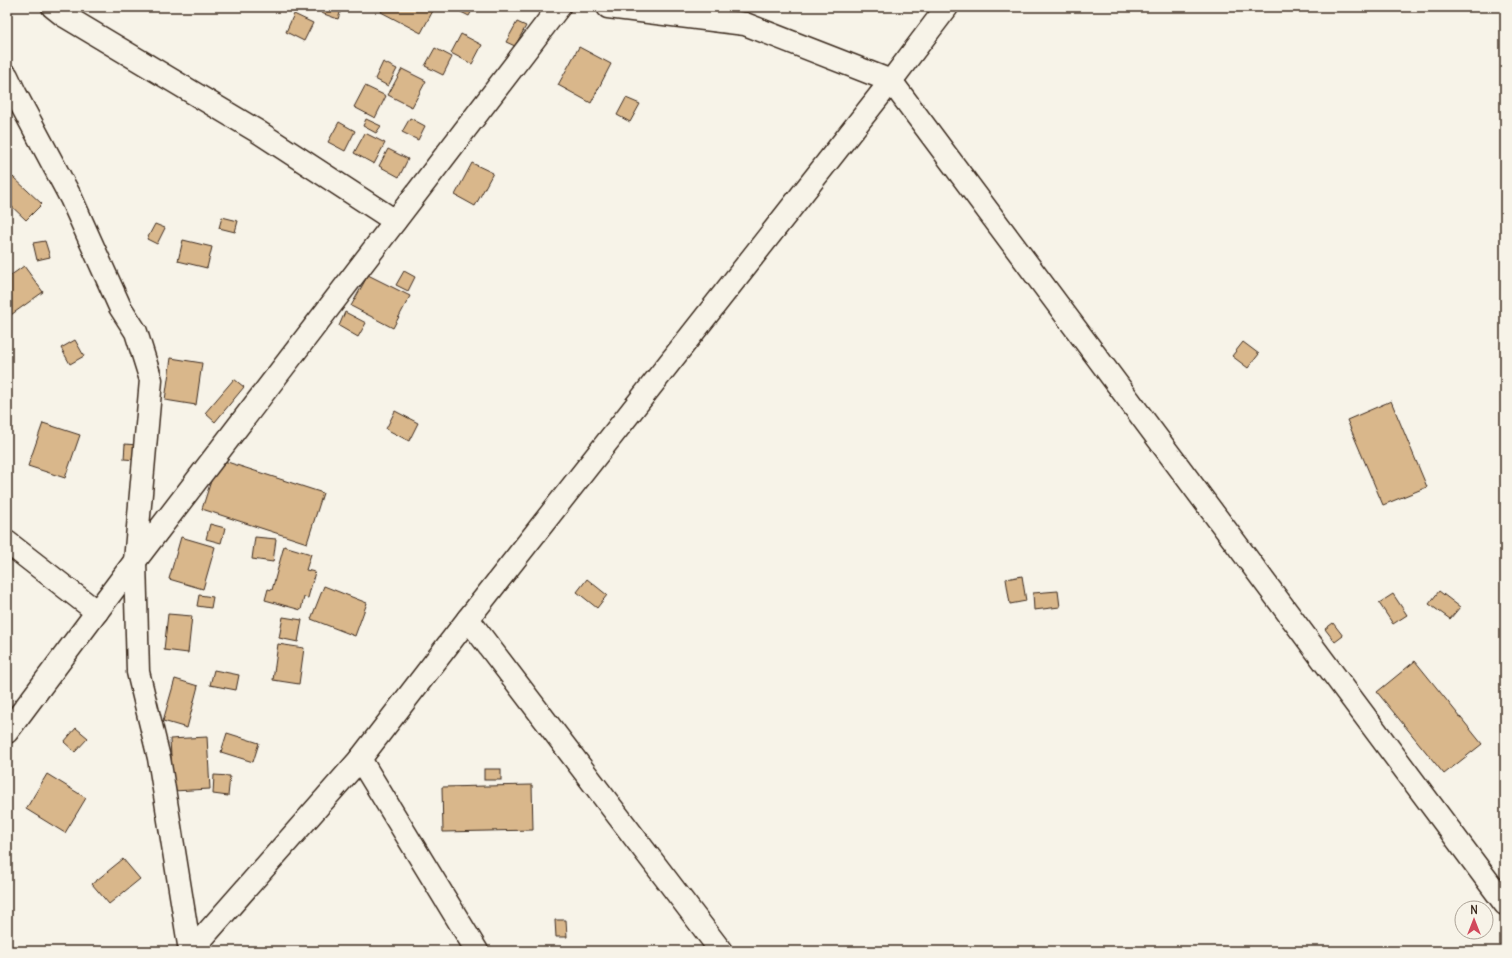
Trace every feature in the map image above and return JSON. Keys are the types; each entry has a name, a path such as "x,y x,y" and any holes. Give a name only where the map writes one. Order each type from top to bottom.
{"street":[{"path":"53,7 63,15 257,131 395,221"},
{"path":"7,732 135,561 559,7"},
{"path":"608,7 745,24 892,81 1505,904"},
{"path":"190,951 360,759 468,619 892,81 947,7"},
{"path":"10,93 71,198 120,307 136,332 151,380 135,561 138,672 159,758 190,951"},
{"path":"7,542 97,612"},
{"path":"468,619 720,951"},
{"path":"360,759 477,951"}],"building":[{"path":"323,7 342,7 338,19 321,13"},
{"path":"384,7 435,7 421,33 381,12"},
{"path":"451,7 474,7 469,16"},
{"path":"294,14 313,23 304,41 286,32"},
{"path":"517,22 526,26 515,46 506,42"},
{"path":"461,34 482,45 472,64 451,53"},
{"path":"579,47 611,64 591,103 558,85"},
{"path":"435,48 452,57 443,75 425,66"},
{"path":"383,62 397,69 388,86 375,79"},
{"path":"402,69 426,81 412,107 388,95"},
{"path":"365,86 386,96 375,118 354,107"},
{"path":"626,98 640,104 630,122 617,115"},
{"path":"410,118 425,126 418,140 402,132"},
{"path":"366,119 381,126 376,133 363,126"},
{"path":"339,122 355,131 345,151 328,142"},
{"path":"365,133 385,143 374,164 354,153"},
{"path":"388,149 408,159 399,177 379,166"},
{"path":"472,163 493,173 475,206 455,195"},
{"path":"13,177 42,204 26,220 7,202 7,184"},
{"path":"222,217 238,221 235,232 219,228"},
{"path":"155,224 165,228 157,244 147,239"},
{"path":"183,240 212,247 207,268 178,261"},
{"path":"45,241 50,257 37,260 33,243"},
{"path":"24,266 43,292 8,317 7,278"},
{"path":"404,271 415,277 408,291 396,285"},
{"path":"368,275 410,296 393,328 351,306"},
{"path":"345,312 366,323 358,337 339,326"},
{"path":"75,340 84,356 70,364 61,348"},
{"path":"1243,342 1259,354 1248,368 1232,356"},
{"path":"171,358 202,363 196,405 165,400"},
{"path":"234,379 244,387 215,422 205,413"},
{"path":"1391,401 1427,487 1383,505 1347,420"},
{"path":"395,411 418,423 409,441 386,429"},
{"path":"43,423 80,435 65,478 28,466"},
{"path":"125,444 137,445 136,460 124,459"},
{"path":"218,459 323,493 307,543 202,509"},
{"path":"210,524 225,528 221,543 206,539"},
{"path":"181,537 215,547 203,589 169,579"},
{"path":"255,537 276,539 273,562 252,559"},
{"path":"284,546 311,554 306,570 315,572 308,598 304,597 301,610 265,600 268,589 272,590"},
{"path":"1022,576 1026,601 1010,604 1006,579"},
{"path":"587,579 607,595 597,608 577,592"},
{"path":"324,586 367,603 355,636 311,619"},
{"path":"1058,591 1060,607 1034,610 1033,593"},
{"path":"1439,591 1460,607 1450,619 1429,604"},
{"path":"1393,594 1407,615 1393,624 1379,603"},
{"path":"199,595 213,597 211,608 197,606"},
{"path":"168,614 192,616 188,653 164,650"},
{"path":"283,617 302,620 298,642 279,638"},
{"path":"1333,623 1343,636 1335,642 1325,629"},
{"path":"278,644 304,648 299,684 273,680"},
{"path":"1415,661 1482,744 1444,774 1377,692"},
{"path":"214,670 239,675 236,690 210,685"},
{"path":"175,679 198,686 187,728 163,721"},
{"path":"76,728 88,738 75,752 64,742"},
{"path":"227,733 259,743 253,762 221,752"},
{"path":"207,737 210,789 173,791 170,739"},
{"path":"484,769 501,769 501,780 484,780"},
{"path":"47,774 86,798 65,833 26,809"},
{"path":"214,775 230,776 228,796 213,794"},
{"path":"532,785 533,830 443,832 442,787"},
{"path":"123,859 140,879 109,904 92,884"},
{"path":"555,920 566,920 567,937 556,937"}]}
